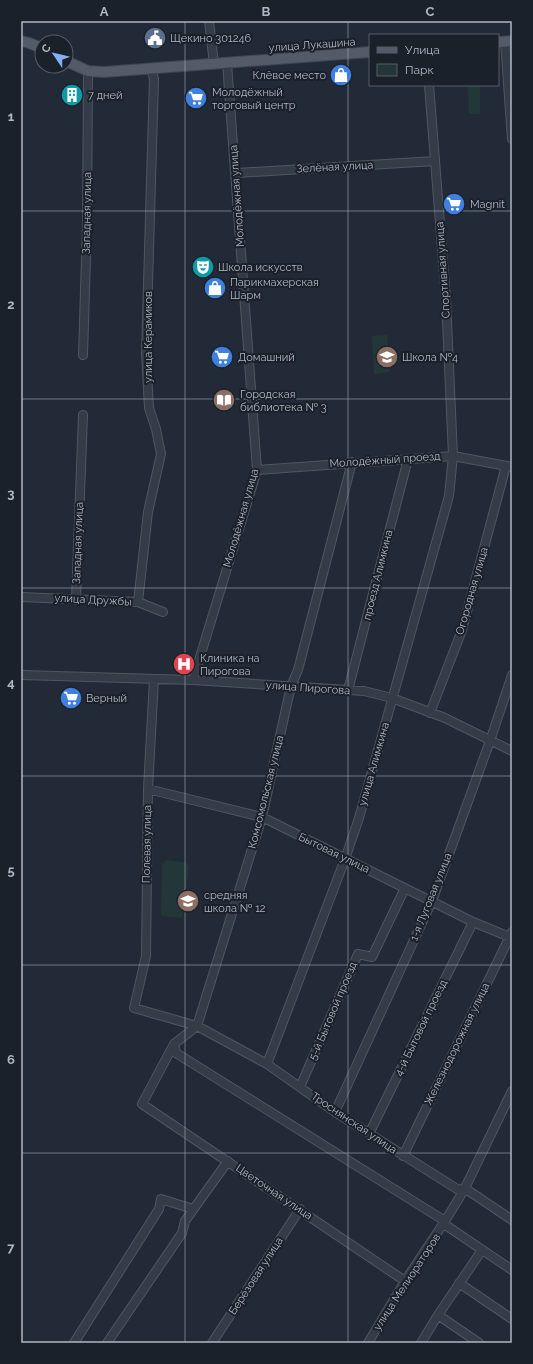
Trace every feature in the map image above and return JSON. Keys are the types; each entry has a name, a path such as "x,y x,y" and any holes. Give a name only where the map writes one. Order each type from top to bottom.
{"main road":[{"path":"21,41 34,44"},
{"name":"улица Лукашина","path":"74,65 88,71 104,72 369,52"}],"street":[{"path":"209,21 214,64"},
{"path":"505,42 512,139"},
{"name":"Молодёжная улица","path":"193,680 256,470 228,63"},
{"name":"улица Керамиков","path":"138,602 148,512 161,454 156,429 149,408 146,353 154,79 151,69"},
{"name":"Западная улица","path":"83,355 87,225 88,71"},
{"name":"Спортивная улица","path":"429,86 446,299 453,456"},
{"name":"Зелёная улица","path":"236,173 435,161"},
{"name":"Западная улица","path":"76,600 83,415"},
{"name":"Молодёжный проезд","path":"256,470 453,456 509,466"},
{"name":"улица Алимкина","path":"267,1064 345,859 363,804 449,496 453,456"},
{"name":"проезд Алимкина","path":"348,690 408,459"},
{"name":"Комсомольская улица","path":"197,1026 262,817 291,686 298,670 352,462"},
{"name":"Огородная улица","path":"430,713 462,630 509,466"},
{"name":"улица Дружбы","path":"21,597 138,602 163,612"},
{"name":"улица Пирогова","path":"21,675 193,680 364,691 392,698 445,718 512,751"},
{"name":"1-я Луговая улица","path":"335,1112 432,900 490,741 512,675"},
{"name":"Полевая улица","path":"134,1008 146,956 148,789 154,679"},
{"name":"Бытовая улица","path":"148,789 262,817 345,859 432,900 473,922 511,935"},
{"name":"5-й Бытовой проезд","path":"300,1087 358,954 372,957 405,888"},
{"name":"4-й Бытовой проезд","path":"369,1134 473,922"},
{"name":"Железнодорожная улица","path":"403,1156 511,935"},
{"name":"Троснянская улица","path":"134,1008 197,1026 267,1064 335,1112 403,1156 457,1189 469,1191 512,1219"},
{"path":"197,1026 174,1044 176,1053 445,1222 482,1250 512,1270"},
{"name":"Цветочная улица","path":"174,1044 142,1104 405,1281"},
{"name":"улица Мелиораторов","path":"368,1343 405,1281 445,1222 464,1190 512,1091"},
{"path":"107,1343 182,1233 185,1222 193,1209 228,1161"},
{"path":"74,1343 159,1209 161,1199 193,1209"},
{"name":"Берёзовая улица","path":"212,1343 300,1209"},
{"path":"421,1343 482,1250"},
{"path":"459,1283 512,1319"},
{"path":"438,1315 480,1343"}],"green space":[{"path":"468,86 480,86 480,114 469,114"},
{"path":"387,335 390,372 374,374 372,336"},
{"path":"166,860 185,862 189,866 183,915 181,918 163,916 161,914 162,866"}],"place":[{"name":"Щекино 301246","path":"155,38"},
{"name":"Клёвое место","path":"341,75"},
{"name":"7 дней","path":"72,95"},
{"name":"Молодёжный торговый центр","path":"196,98"},
{"name":"Magnit","path":"454,204"},
{"name":"Школа искусств","path":"203,267"},
{"name":"Парикмахерская Шарм","path":"215,288"},
{"name":"Домашний","path":"222,357"},
{"name":"Школа №4","path":"387,357"},
{"name":"Городская библиотека № 3","path":"224,400"},
{"name":"Клиника на Пирогова","path":"184,664"},
{"name":"Верный","path":"71,698"},
{"name":"средняя школа № 12","path":"188,901"}]}
